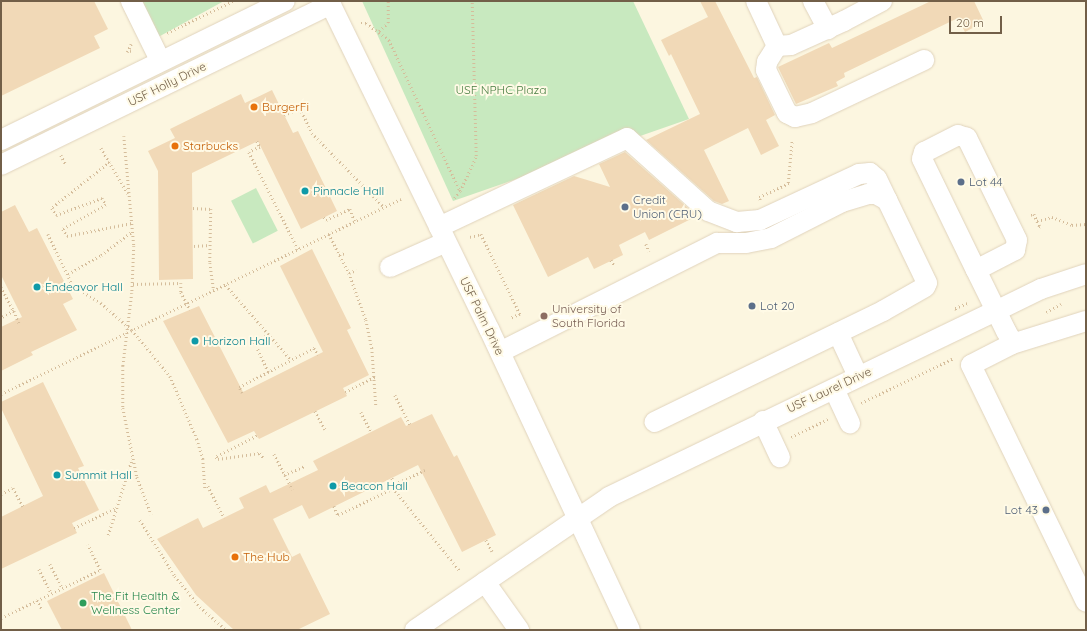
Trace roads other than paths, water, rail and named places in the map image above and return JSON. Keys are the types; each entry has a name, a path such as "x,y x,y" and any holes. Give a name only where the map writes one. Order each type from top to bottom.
{"street":[{"path":"131,1 160,60"},
{"name":"USF Holly Drive","path":"1,140 160,60 285,1"},
{"path":"756,1 777,46"},
{"path":"813,1 828,29"},
{"name":"USF Holly Drive","path":"1,165 330,2"},
{"name":"USF Palm Drive","path":"330,2 500,352 630,630"},
{"path":"777,46 791,45 828,29 878,2"},
{"path":"777,46 767,62 766,70 788,113 796,117 812,113 924,60"},
{"path":"976,270 1016,250 1017,240 967,138 958,135 924,152 922,159 976,270 996,310 1012,344"},
{"path":"390,267 442,234 627,138 708,211 737,222 760,220 859,174 870,173 877,179 926,283 925,287 838,333 654,422"},
{"path":"500,352 717,243 746,243 772,238 842,202 876,194 887,200"},
{"name":"USF Laurel Drive","path":"415,630 609,497 763,421 834,389 996,310 1041,289 1086,274"},
{"path":"1086,321 1012,344 972,365 1086,602"},
{"path":"838,333 858,376"},
{"path":"834,389 847,415"},
{"path":"763,421 784,448"},
{"path":"485,582 519,630"}],"place":[{"name":"BurgerFi","path":"254,107"},
{"name":"Starbucks","path":"175,146"},
{"name":"Lot 44","path":"961,182"},
{"name":"Pinnacle Hall","path":"305,191"},
{"name":"Credit Union (CRU)","path":"625,207"},
{"name":"Endeavor Hall","path":"37,287"},
{"name":"Lot 20","path":"752,306"},
{"name":"University of South Florida","path":"544,316"},
{"name":"Horizon Hall","path":"195,341"},
{"name":"Summit Hall","path":"57,475"},
{"name":"Beacon Hall","path":"333,486"},
{"name":"Lot 43","path":"1046,510"},
{"name":"The Hub","path":"235,557"},
{"name":"The Fit Health & Wellness Center","path":"83,603"}],"park label":[{"name":"USF NPHC Plaza","path":"501,90"}]}
